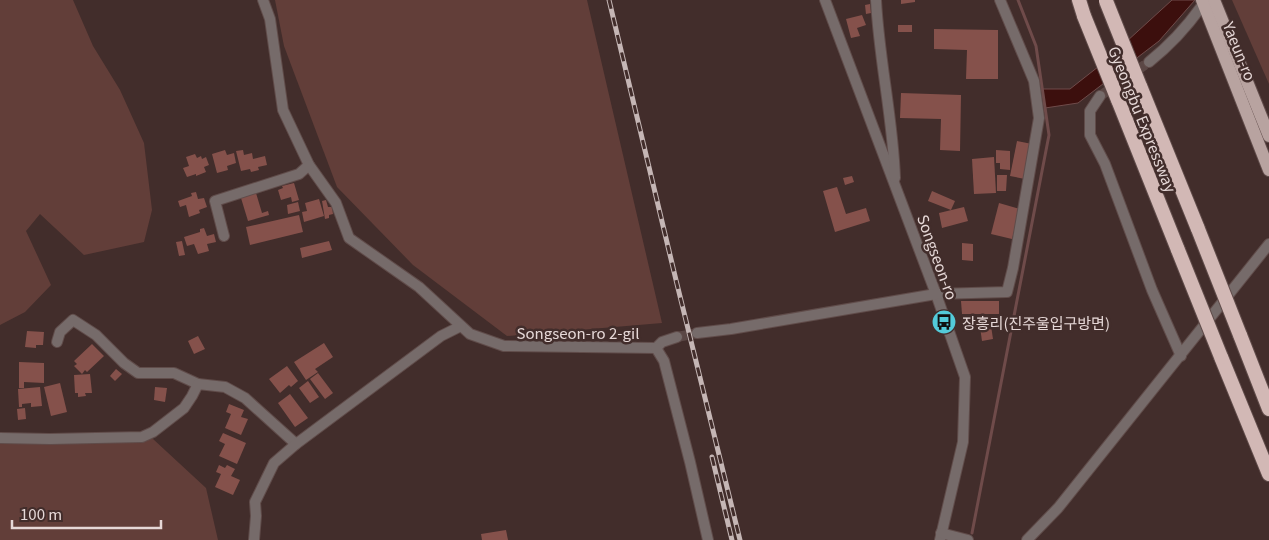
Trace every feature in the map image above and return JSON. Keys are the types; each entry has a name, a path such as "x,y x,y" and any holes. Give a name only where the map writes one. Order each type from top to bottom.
{"highway":[{"name":"Gyeongbu Expressway","path":"1079,0 1269,474"},
{"name":"Gyeongbu Expressway","path":"1106,1 1269,409"}],"main road":[{"name":"Yaeun-ro","path":"1214,0 1269,136"},
{"name":"Yaeun-ro","path":"1201,4 1221,46 1269,170"}],"street":[{"name":"Songseon-ro 2-gil","path":"263,0 270,19 283,110 309,165 336,203 349,238 419,287 470,334 504,346 656,348 662,342 677,336"},
{"name":"Songseon-ro","path":"825,0 936,294 965,377 963,442 941,537 968,540"},
{"path":"876,0 878,32 894,149 895,186"},
{"path":"697,332 731,329 936,294 1007,292 1039,118 1034,81 1000,0"},
{"path":"1149,62 1162,52 1187,26 1201,4"},
{"path":"1100,96 1090,111 1090,135 1105,164 1152,290 1181,356"},
{"path":"224,236 215,200 299,174 309,165"},
{"path":"1027,540 1058,508 1269,244"},
{"path":"57,342 60,332 73,320 96,335 124,363 138,373 174,373 198,384 225,387 246,398 296,444"},
{"path":"254,540 255,502 274,463 296,444 441,336 461,326"},
{"path":"656,348 664,361 708,540"},
{"path":"0,438 142,437 153,432 184,408 198,384"}],"shaded area":[{"path":"0,0 73,0 93,46 120,90 144,143 152,210 144,242 84,255 40,214 26,231 51,285 25,312 0,325"},
{"path":"275,0 587,0 662,323 507,336 413,265 337,187 284,46"},
{"path":"1172,0 1195,0 1159,41 1078,103 1045,108 1042,89 1070,89 1103,63"},
{"path":"1232,0 1269,0 1269,84"},
{"path":"0,435 52,441 153,439 206,488 218,540 0,540"}],"building":[{"path":"901,0 915,0 915,2 901,4"},
{"path":"870,4 871,13 866,14 865,5"},
{"path":"862,15 866,25 857,28 860,36 851,38 846,19"},
{"path":"898,25 912,25 912,32 898,32"},
{"path":"934,29 998,30 998,79 966,79 967,50 934,49"},
{"path":"901,93 961,95 960,151 940,150 941,119 900,118"},
{"path":"1017,141 1032,144 1025,179 1010,176"},
{"path":"225,150 227,155 234,153 236,163 227,166 228,170 217,173 212,154"},
{"path":"243,150 244,155 252,153 253,159 265,156 267,165 258,167 259,170 251,172 250,169 241,171 236,151"},
{"path":"996,150 1010,151 1010,170 1000,169 1000,163 996,163"},
{"path":"195,154 197,158 201,156 202,159 206,157 209,165 204,167 206,172 187,177 183,168 189,166 186,157"},
{"path":"994,157 996,193 974,194 972,159"},
{"path":"997,175 1007,175 1006,191 997,191"},
{"path":"852,176 854,182 845,185 843,178"},
{"path":"294,183 299,200 292,202 291,197 281,200 278,190 283,188 282,186"},
{"path":"837,187 846,214 866,208 870,221 835,232 823,191"},
{"path":"932,191 955,201 951,210 928,201"},
{"path":"196,192 198,199 204,198 207,207 199,210 200,213 189,217 186,205 180,207 178,201 192,196 191,193"},
{"path":"256,193 262,213 268,211 269,215 248,221 241,198"},
{"path":"319,199 324,216 304,222 302,212 307,211 305,203"},
{"path":"326,200 328,207 332,207 333,214 325,219 322,201"},
{"path":"298,202 300,211 288,214 287,205"},
{"path":"999,203 1020,209 1012,239 991,234"},
{"path":"964,207 968,221 942,228 939,213"},
{"path":"299,215 303,232 250,245 246,227"},
{"path":"204,228 207,236 214,234 216,242 207,244 209,251 198,254 194,244 187,246 184,237 200,232 200,229"},
{"path":"182,241 185,255 179,256 176,242"},
{"path":"329,241 332,250 302,258 300,248"},
{"path":"962,243 973,244 973,261 962,260"},
{"path":"961,301 999,301 999,314 962,314"},
{"path":"990,319 993,339 982,341 979,320"},
{"path":"27,331 44,332 43,345 36,345 36,348 25,347"},
{"path":"198,336 205,349 194,354 188,341"},
{"path":"324,343 333,357 315,369 318,372 306,380 294,362"},
{"path":"92,344 104,356 87,372 85,370 82,374 74,366 77,364 74,361"},
{"path":"19,362 44,363 44,383 24,382 24,388 19,388"},
{"path":"287,366 298,381 291,387 289,385 280,393 269,379"},
{"path":"116,369 122,374 115,381 110,376"},
{"path":"318,373 333,393 325,399 310,379"},
{"path":"90,374 92,393 85,393 86,396 78,397 78,393 75,393 74,375"},
{"path":"308,381 319,397 310,403 299,388"},
{"path":"60,383 67,412 51,416 44,387"},
{"path":"40,387 42,406 31,407 31,403 22,404 22,407 19,407 18,389"},
{"path":"155,387 167,388 165,402 154,400"},
{"path":"290,394 308,418 295,427 278,403"},
{"path":"229,404 244,410 241,417 248,419 241,435 225,428 231,414 226,412"},
{"path":"25,408 26,419 18,420 17,409"},
{"path":"223,433 246,443 237,464 219,456 225,444 219,441"},
{"path":"219,465 225,468 227,465 235,469 231,476 240,480 233,495 215,487 221,474 216,472"},
{"path":"506,530 508,540 482,540 481,534"}],"waterway":[{"path":"972,533 1049,135 1036,46 1018,0"}],"tunnel":[{"path":"1100,96 1149,62"},
{"path":"677,337 697,333"}],"railway":[{"path":"609,0 740,540"},
{"path":"712,457 732,540"}],"place":[{"name":"장흥리(진주울입구방면)","path":"944,322"}]}
